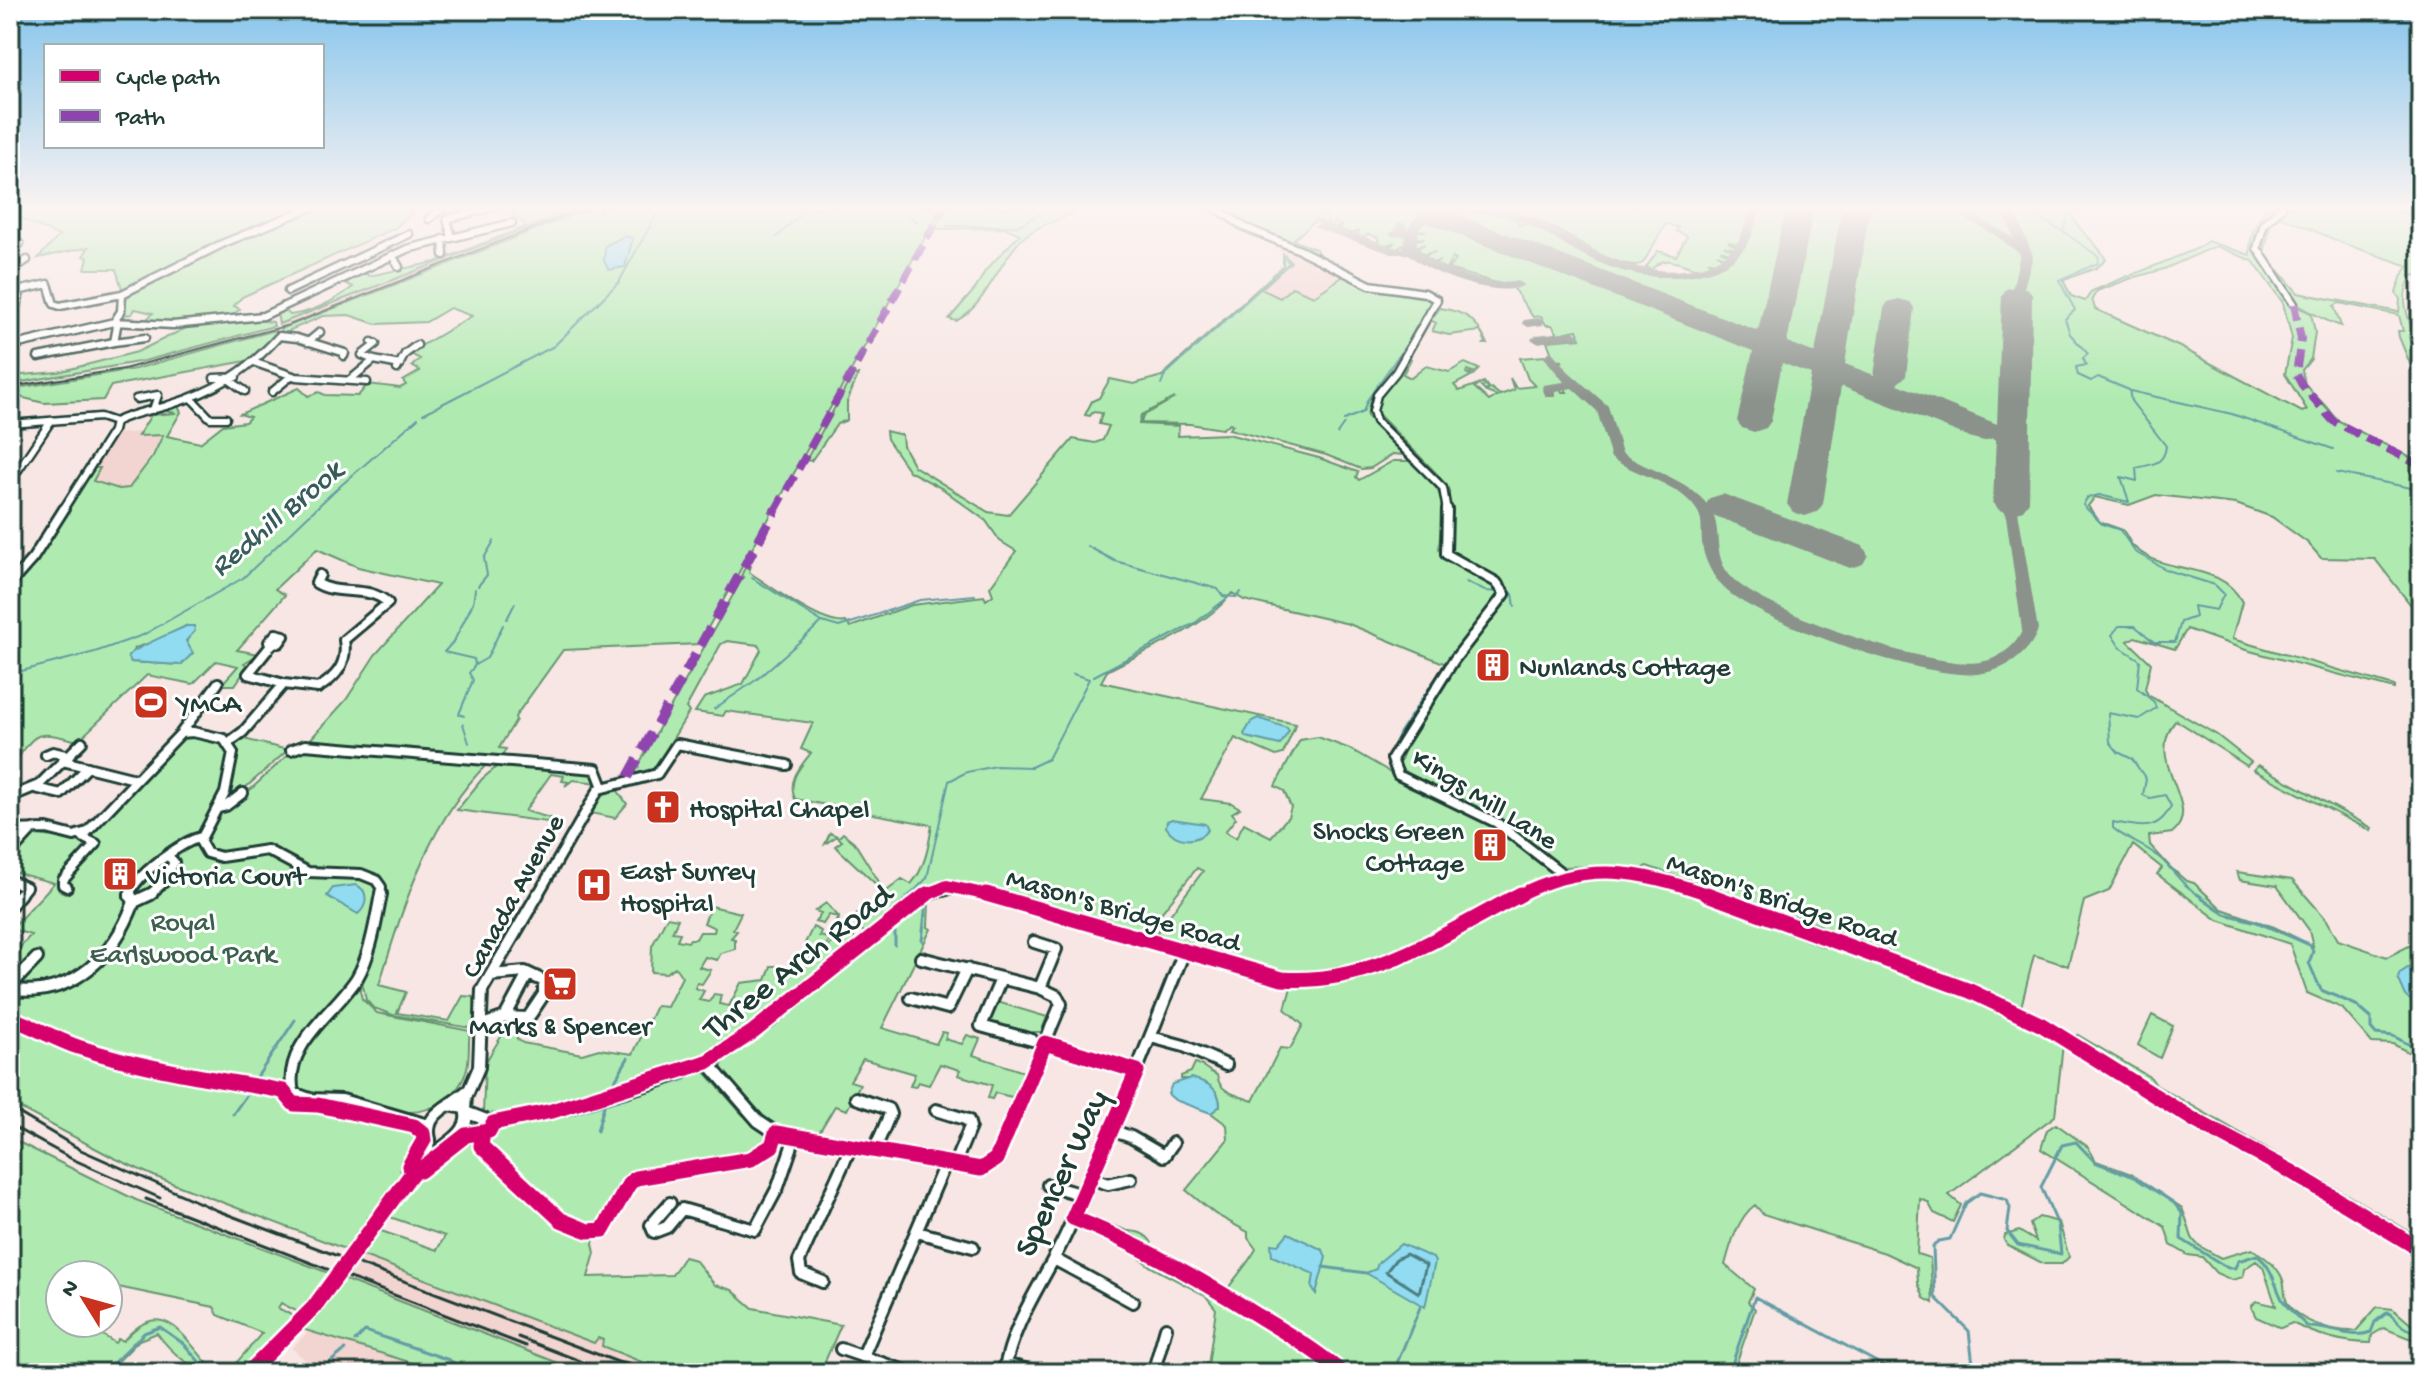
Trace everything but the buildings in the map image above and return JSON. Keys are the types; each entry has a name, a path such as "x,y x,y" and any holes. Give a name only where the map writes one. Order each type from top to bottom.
{"street":[{"path":"11,290 48,284 54,304 60,306 122,294 167,272"},
{"path":"288,291 328,272"},
{"path":"10,344 114,322 173,325 252,318 276,311 361,272"},
{"name":"Kings Mill Lane","path":"1343,272 1370,285 1422,292 1437,300 1396,372 1377,395 1373,411 1376,421 1443,488 1447,504 1446,554 1500,584 1505,594 1454,660 1392,759 1398,775 1497,823 1564,875"},
{"path":"2273,272 2294,304"},
{"path":"11,325 21,290"},
{"path":"114,322 121,311 122,294"},
{"path":"114,322 117,326 114,342"},
{"path":"308,342 320,332"},
{"path":"10,424 100,417 115,422 192,399 233,379 256,363 279,336 345,353 344,356"},
{"path":"38,357 145,338"},
{"path":"377,342 362,355 398,367 405,354 417,345"},
{"path":"323,358 331,350"},
{"path":"350,380 374,360"},
{"path":"256,363 275,374 290,377 367,382"},
{"path":"272,392 290,377"},
{"path":"214,378 233,379 245,391"},
{"path":"136,399 158,395 153,410"},
{"path":"192,399 205,417 215,422 226,418"},
{"path":"10,482 51,421"},
{"path":"10,584 33,558 113,431 115,422"},
{"path":"320,575 316,583 329,591 338,594 357,590 368,592 386,599 388,603"},
{"path":"273,643 248,674 312,689 324,685 344,664 347,654 344,640 388,603 401,602"},
{"path":"10,830 83,834 181,733 218,683"},
{"path":"228,743 243,732 284,684"},
{"path":"181,733 193,732 222,738 228,743 233,758 226,791 202,837 201,849 214,858 269,850 310,873 365,875 378,881 382,892 360,972 320,1020 292,1065 288,1078 293,1093 299,1098 343,1100 428,1125"},
{"path":"10,797 35,788 82,742"},
{"path":"291,750 305,745 596,769 603,787 657,774 677,744 787,765"},
{"path":"46,755 53,752 88,767 135,779"},
{"path":"35,788 61,794 88,767"},
{"name":"Canada Avenue","path":"466,1111 465,1100 479,1067 481,993 583,814 603,787"},
{"path":"218,808 226,806 243,793"},
{"path":"10,854 33,829"},
{"path":"67,887 62,881 96,844 84,838 83,834"},
{"path":"134,902 129,897 133,884 151,866 169,857 187,840 202,837"},
{"path":"37,958 15,981 14,990 30,991 57,984 91,966 118,939 134,902 149,896 167,878 174,862 169,857"},
{"name":"Mason's Bridge Road","path":"947,886 969,889 1292,981 1338,978 1406,953 1564,875 1616,872 1662,879 1991,1001 2054,1032 2194,1120 2292,1172 2421,1250"},
{"path":"10,880 26,887 10,906"},
{"name":"Three Arch Road","path":"463,1130 476,1125 517,1120 591,1100 707,1062 753,1032 912,904 947,886"},
{"path":"1034,942 1056,949 1040,988"},
{"name":"Spencer Way","path":"1004,1368 1021,1312 1054,1259 1073,1218 1137,1071 1185,949"},
{"path":"707,1062 767,1129 795,1137 981,1169 996,1159 1061,1004 1057,996 1040,988 921,958"},
{"path":"911,998 948,1008 967,969"},
{"path":"480,1026 505,1017 528,1018 537,1008 545,984 542,978 512,970 491,975"},
{"path":"505,1017 528,974"},
{"path":"1001,979 981,1026 1032,1040"},
{"path":"1151,1037 1184,1046 1226,1065"},
{"path":"1045,1043 1137,1071"},
{"path":"396,1116 435,1114 461,1097 474,1080"},
{"path":"856,1098 888,1109 890,1114 874,1151"},
{"path":"415,1169 463,1130 466,1111 457,1104 448,1105"},
{"path":"863,1356 917,1232 970,1127 968,1120 936,1110"},
{"name":"Three Arch Road","path":"466,1111 480,1120 502,1121"},
{"path":"248,1373 314,1307 415,1169 430,1139 428,1125 435,1114"},
{"path":"1111,1130 1131,1137 1164,1156 1173,1143"},
{"path":"670,1203 651,1225 654,1232 662,1232 682,1209 690,1208 755,1230 778,1187 795,1137"},
{"path":"430,1139 444,1143"},
{"path":"823,1282 801,1273 799,1261 851,1147"},
{"path":"1090,1178 1108,1184 1131,1179"},
{"path":"1048,1185 1083,1195"},
{"path":"1073,1218 1121,1236 1230,1297"},
{"path":"917,1232 973,1247"},
{"path":"1054,1259 1133,1302"},
{"path":"1153,1373 1166,1328"},
{"path":"841,1349 911,1373"},
{"path":"1004,1368 1040,1373"}],"shaded area":[{"path":"414,272 430,272 305,321 281,329 279,324"},
{"path":"1281,272 1338,272 1345,275 1317,297 1293,287 1280,298 1261,290"},
{"path":"162,410 177,413 134,482 10,589 37,560 116,434 141,432 152,413"},
{"path":"361,1255 594,1343 597,1338 604,1340 602,1346 669,1373 584,1373 458,1325 343,1279"},
{"path":"309,1331 444,1373 331,1373 325,1365 317,1371 292,1348"}],"green space":[{"path":"117,272 167,272 123,292"},
{"path":"173,272 298,272 242,297 234,306 240,309 233,315 155,322 147,319 153,313 135,309 132,314 123,315 127,295"},
{"path":"414,272 279,324 277,312 284,309 290,315 323,305 353,287 347,284 348,281 365,273 369,276"},
{"path":"428,272 906,272 699,644 563,650 515,717 499,748 506,749 502,756 590,766 308,742 346,700 375,655 438,585 358,567 317,549 275,589 285,595 237,650 259,654 244,663 248,666 235,685 221,685 238,666 216,661 193,684 147,675 78,741 52,735 37,737 10,769 10,589 37,560 95,468 100,468 93,481 119,489 129,488 153,456 163,435 138,436 151,415 176,413 162,410 177,405 181,412 167,436 200,443 223,425 245,422 250,417 240,414 299,388 308,396 319,392 358,396 368,384 400,388 406,385 403,381 420,371 412,366 420,359 409,353 472,316 450,308 426,322 376,324 349,315 323,316 290,330 287,335 281,334 281,329","holes":["186,626 188,648 181,665 131,662 135,648 167,637"]},
{"path":"985,272 999,272 975,306 956,321 949,319 976,288"},
{"path":"1277,272 1280,272 1261,289 1280,298 1292,287 1314,296 1345,275 1372,288 1419,294 1432,299 1431,308 1370,400 1367,416 1404,455 1393,454 1371,468 1361,469 1326,455 1229,429 1233,425 1230,423 1222,429 1190,424 1141,423 1143,416 1175,398 1141,415 1139,424 1179,426 1178,436 1228,434 1319,458 1358,472 1356,477 1359,480 1393,461 1413,461 1433,483 1441,500 1441,557 1486,580 1500,595 1446,664 1349,624 1244,600 1232,593 1191,628 1107,671 1101,682 1296,724 1283,754 1276,756 1235,738 1201,799 1231,803 1240,808 1232,813 1236,818 1225,832 1236,838 1244,823 1271,837 1288,817 1291,807 1284,791 1275,786 1300,740 1318,737 1350,749 1385,769 1407,787 1487,822 1553,870 1552,874 1404,948 1339,972 1302,977 1154,936 1203,871 1197,868 1145,933 969,884 935,886 871,934 866,934 854,923 855,916 902,879 911,884 923,864 932,825 795,799 794,780 811,753 801,749 813,723 726,711 723,716 695,712 704,698 743,684 761,650 758,645 727,641 721,644 686,708 689,712 660,764 652,772 637,776 634,773 743,577 747,563 751,566 749,572 797,604 824,618 846,622 850,627 912,605 984,596 986,600 993,595 990,587 1016,551 1000,541 986,521 943,489 909,471 887,439 886,431 902,435 903,446 914,466 988,512 1008,515 1073,439 1095,443 1103,440 1109,426 1099,424 1102,413 1085,415 1110,379 1134,384 1162,376"},
{"path":"1457,272 1689,274 2019,272 2012,295 2005,500 2025,627 2012,650 1996,660 1970,666 1919,658 1848,638 1752,597 1735,585 1721,568 1714,554 1712,523 1706,508 1688,491 1622,459 1614,448 1611,420 1606,408 1556,363 1563,361 1554,360 1547,341 1580,338 1577,330 1558,334 1552,325 1546,325 1541,316 1533,317 1513,288 1520,284 1511,287"},
{"path":"2026,272 2086,272 2063,280 2071,296 2085,301 2092,291 2128,276 2132,278 2097,291 2092,299 2095,309 2180,347 2302,412 2307,410 2285,374 2292,338 2283,303 2261,272 2270,272 2291,304 2311,313 2315,332 2311,359 2302,370 2305,384 2339,421 2421,463 2421,618 2375,559 2321,558 2308,543 2272,517 2236,504 2156,495 2129,505 2095,497 2088,506 2100,522 2123,530 2133,546 2146,556 2220,579 2232,589 2242,602 2232,639 2394,686 2394,689 2246,650 2187,629 2175,649 2135,637 2128,641 2151,663 2145,689 2148,695 2217,735 2251,762 2247,766 2176,720 2167,736 2165,752 2182,810 2180,822 2172,833 2149,836 2150,845 2170,867 2186,881 2194,883 2222,909 2274,927 2313,946 2309,930 2277,886 2240,880 2237,872 2292,880 2327,920 2338,940 2387,957 2421,940 2421,1059 2393,1044 2372,1043 2342,1008 2307,993 2290,944 2218,920 2157,874 2162,868 2133,845 2109,891 2084,901 2068,966 2034,955 2021,1007 1940,972 1820,929 1820,925 1647,866 1641,870 1604,866 1562,867 1501,821 1400,769 1407,744 1428,706 1463,654 1501,608 1508,594 1501,581 1449,554 1449,491 1437,474 1377,413 1380,397 1408,356 1411,359 1403,374 1411,378 1426,366 1449,372 1465,363 1479,369 1473,375 1467,370 1466,373 1471,376 1454,385 1459,391 1484,382 1489,389 1485,391 1481,387 1486,386 1484,383 1474,387 1489,401 1497,396 1486,392 1491,388 1500,395 1514,390 1510,378 1516,388 1535,386 1528,379 1520,358 1546,356 1570,382 1560,386 1562,392 1567,392 1563,386 1575,387 1601,410 1613,456 1668,483 1696,504 1702,515 1710,561 1733,590 1773,614 1839,639 1939,668 1981,671 2001,665 2018,654 2031,639 2034,630 2017,519 2022,287"},
{"path":"2141,272 2155,272 2136,277 2132,275"},
{"path":"2274,272 2280,272 2298,293 2399,312 2400,299 2396,293 2402,275 2405,272 2421,272 2421,276 2413,275 2409,282 2405,302 2413,331 2421,333 2421,339 2409,337 2421,390 2399,337 2398,331 2403,331 2399,315 2339,303 2334,306 2341,326 2296,303"},
{"path":"1440,308 1469,318 1479,328 1483,335 1487,344 1484,344 1486,342 1480,331 1449,335 1432,331 1436,323 1430,320"},
{"path":"247,319 273,322 274,326 144,361 10,384 10,376 58,372 137,352 192,325"},
{"path":"276,330 276,335 262,347 265,349 257,359 111,386 103,400 44,403 20,397 10,403 10,389 135,369"},
{"path":"858,375 847,402 847,420 837,424 811,461 806,460 852,376"},
{"name":"Royal Earlswood Park","path":"188,735 220,743 226,748 240,738 288,750 245,788 250,790 293,750 304,748 488,763 467,786 433,839 408,895 379,985 406,992 397,1013 449,1021 463,996 474,997 476,1025 471,1028 393,1015 374,1008 366,1000 361,977 358,981 362,999 377,1013 470,1031 465,1074 458,1088 442,1102 431,1108 409,1112 353,1096 342,1112 409,1128 415,1138 412,1152 400,1170 404,1173 373,1217 368,1217 350,1251 156,1177 10,1103 10,958 31,935 11,929 54,883 10,871 10,859 35,834 75,841 91,832 181,737"},
{"path":"500,764 592,770 598,783 573,780 565,786 568,782 562,781 564,776 551,774 525,811 550,818 547,822 457,810 482,779"},
{"path":"2258,765 2372,828 2371,831 2253,770"},
{"path":"616,788 627,804 615,818 591,813 602,792"},
{"path":"830,833 837,836 825,844"},
{"path":"843,833 854,842 881,885 879,887 835,846 842,841 837,836"},
{"path":"1601,878 1668,886 1823,947 1865,957 1960,992 2063,1044 2055,1116 1949,1195 1961,1205 1953,1222 1934,1213 1928,1202 1920,1199 1917,1254 1930,1258 1933,1303 1924,1298 1918,1283 1917,1268 1885,1253 1763,1214 1755,1205 1739,1224 1725,1265 1754,1289 1748,1302 1755,1309 1733,1373 1207,1373 1216,1309 1205,1295 1151,1267 1121,1244 1100,1234 1075,1228 1081,1213 1112,1229 1141,1233 1152,1243 1146,1253 1223,1296 1248,1262 1256,1249 1248,1238 1248,1232 1215,1214 1186,1190 1228,1139 1227,1125 1211,1113 1220,1106 1216,1093 1207,1084 1181,1079 1181,1076 1191,1072 1195,1063 1198,1064 1217,1075 1225,1090 1253,1101 1280,1048 1290,1049 1303,1025 1285,1009 1292,984 1325,983 1394,964 1559,885"},
{"path":"938,891 943,895 929,901 928,927 931,929 882,1028 936,1044 942,1032 947,1033 945,1039 962,1044 967,1035 980,1039 973,1055 1024,1072 1012,1097 995,1093 992,1099 988,1098 992,1085 958,1075 960,1070 940,1064 929,1085 918,1082 915,1087 910,1086 915,1074 863,1059 850,1081 860,1084 847,1110 835,1106 818,1134 770,1123 721,1070 724,1056 912,908"},
{"path":"826,903 839,917 838,922 827,943 814,954 804,945 813,927 821,931 819,936 828,938 838,917 829,915 823,924 815,922 821,913 815,911"},
{"path":"711,906 741,913 733,929 737,931 731,938 735,939 735,949 721,953 717,960 705,957 699,967 711,970 702,984 697,983 695,988 704,991 699,1000 709,1002 714,994 721,995 719,1004 729,1006 741,983 766,980 771,966 783,966 781,971 788,973 796,957 801,955 817,960 843,930 853,935 857,945 750,1031 705,1059 526,1115 496,1118 496,1115 483,1114 485,1063 510,1022 517,1023 517,1039 523,1043 582,1054 599,1049 633,1054 656,1006 667,1007 682,977 675,967 666,973 651,972 652,946 667,917 678,919 672,932 680,933 677,940 688,942 696,939 700,932 714,932 715,928 704,923"},
{"path":"994,1001 1047,1017 1041,1032 1028,1036 987,1024"},
{"path":"2152,1015 2173,1026 2160,1058 2138,1045"},
{"path":"2078,1035 2151,1078 2156,1085 2421,1239 2421,1245 2207,1123 2077,1038"},
{"path":"699,1071 705,1072 742,1114 772,1138 767,1147 750,1156 630,1178 604,1222 596,1229 595,1253 588,1277 672,1275 684,1257 695,1260 715,1285 732,1290 753,1308 841,1325 820,1373 669,1373 602,1346 603,1340 598,1338 594,1343 361,1255 378,1230 437,1250 445,1236 387,1216 420,1174 460,1142 475,1145 477,1139 487,1137 495,1127 568,1112"},
{"path":"2056,1124 2088,1147 2096,1161 2131,1174 2182,1208 2193,1239 2201,1247 2221,1258 2252,1249 2266,1258 2281,1275 2288,1304 2309,1321 2328,1328 2356,1331 2377,1307 2393,1309 2421,1333 2421,1343 2384,1328 2372,1335 2371,1343 2350,1342 2292,1323 2281,1328 2256,1317 2251,1307 2256,1301 2276,1306 2263,1267 2256,1261 2244,1269 2243,1277 2232,1280 2216,1273 2202,1257 2188,1255 2171,1245 2165,1227 2041,1149 2047,1130"},
{"path":"10,1138 136,1200 334,1275 300,1313 281,1303 278,1308 295,1317 295,1322 253,1363 243,1368 237,1366 237,1362 262,1333 218,1315 214,1307 124,1288 124,1259 44,1259 44,1339 109,1339 115,1343 118,1339 123,1341 138,1327 151,1321 163,1321 185,1337 216,1373 199,1369 183,1360 157,1333 139,1340 107,1373 10,1373"},
{"path":"2039,1217 2059,1222 2069,1257 2062,1264 2044,1264 2007,1245 2004,1240 2005,1235 2019,1231 2036,1241 2030,1224"},
{"path":"343,1279 584,1373 445,1373 302,1329"}],"water":[{"path":"186,626 194,626 195,631 186,641 193,653 181,665 131,662 128,656 132,652"},
{"path":"1258,718 1287,728 1289,731 1280,745 1246,737 1244,734 1252,721"},
{"path":"1167,821 1205,824 1208,830 1197,838 1180,838 1166,827"},
{"path":"356,885 366,898 358,914 327,896 333,888"},
{"path":"2421,949 2421,1010 2406,996 2398,978 2400,973 2414,964 2413,953"},
{"path":"1191,1078 1207,1084 1218,1095 1220,1106 1211,1113 1175,1100 1168,1094 1172,1084"},
{"path":"1288,1233 1323,1250 1326,1257 1316,1294 1312,1288 1314,1274 1272,1256 1271,1244 1278,1245"},
{"path":"1401,1244 1433,1258 1435,1262 1425,1307 1366,1273 1376,1269 1378,1263"}],"waterway":[{"name":"Redhill Brook","path":"423,414 554,346 619,282 625,272"},
{"path":"1161,385 1165,375 1280,272"},
{"path":"2078,272 2059,280 2075,310 2065,319 2070,334 2088,354 2083,358 2086,365 2076,367 2078,375 2091,381 2098,377 2129,390 2131,401 2166,446 2160,460 2136,468 2137,481 2121,477 2129,502 2099,495 2087,498 2083,505 2102,524 2120,530 2135,552 2167,570 2215,585 2224,594 2216,610 2193,606 2195,617 2181,622 2175,642 2154,642 2135,626 2119,626 2112,635 2120,647 2140,660 2137,688 2154,702 2156,708 2139,719 2108,713 2110,742 2118,752 2132,759 2146,779 2143,795 2150,798 2165,795 2171,806 2166,815 2154,824 2139,826 2113,822 2113,828 2159,857 2187,887 2201,896"},
{"path":"1344,420 1363,412 1368,399 1408,342"},
{"path":"2130,391 2232,414 2333,449"},
{"name":"Redhill Brook","path":"10,674 95,652 143,635 243,578 330,495 418,418"},
{"path":"1337,434 1344,424"},
{"path":"2337,473 2421,490"},
{"path":"478,586 487,575 484,558 494,541"},
{"path":"1087,546 1115,561 1218,589 1223,596 1236,597 1241,592"},
{"path":"752,578 822,622"},
{"path":"1466,582 1485,591 1499,592"},
{"path":"473,603 475,589"},
{"path":"1509,591 1513,594 1515,606"},
{"path":"822,622 839,627 920,600 975,595"},
{"path":"1094,676 1195,623 1226,599"},
{"path":"507,619 515,603"},
{"path":"472,605 454,641 444,652 474,659 475,665"},
{"path":"714,709 756,680 822,622"},
{"path":"475,665 487,658 503,625"},
{"path":"464,716 459,714 473,680 469,673 475,665"},
{"path":"1389,756 1400,732 1444,665"},
{"path":"911,894 927,878 949,781 967,772 996,766 1031,767 1048,759 1089,679 1073,674"},
{"path":"463,724 469,743"},
{"path":"892,912 911,894"},
{"path":"2197,894 2225,914 2257,922 2310,945 2313,951 2309,963 2321,990 2356,1005 2371,1018 2371,1028 2376,1034 2393,1036 2421,1051"},
{"path":"922,941 926,903"},
{"path":"894,928 918,912 921,904"},
{"path":"895,932 895,945"},
{"path":"253,1083 295,1020"},
{"path":"610,1089 628,1058"},
{"path":"569,1115 686,1079"},
{"path":"233,1114 252,1087"},
{"path":"597,1131 604,1106"},
{"path":"1974,1373 1969,1331 1935,1297 1933,1247 1938,1241 1950,1239 1966,1203 1980,1193 2007,1200 2010,1208 2007,1231 2018,1245 2061,1254 2058,1225 2041,1187 2062,1145 2076,1142 2095,1162 2134,1177 2174,1203 2182,1213 2181,1239 2228,1268 2235,1268 2238,1261 2257,1255 2270,1270 2284,1303 2308,1327 2363,1334 2371,1332 2375,1322 2388,1312 2403,1327 2421,1336"},
{"path":"1323,1267 1366,1273"},
{"path":"1729,1373 1755,1297 1897,1373"},
{"path":"1393,1373 1421,1305"},
{"path":"103,1373 144,1333 160,1327 184,1344 209,1373"},
{"path":"355,1341 365,1331 449,1360 470,1373"},
{"path":"317,1373 345,1350"}],"taxiway":[{"path":"1447,272 1493,285 1518,285"},
{"path":"1642,272 1668,274 1694,272"},
{"path":"2017,295 2023,272"},
{"path":"1528,323 1539,322"},
{"path":"1537,339 1573,335"},
{"path":"1549,356 1575,384"},
{"path":"1551,394 1548,388 1575,384"},
{"path":"1575,384 1603,409 1616,455 1685,491 1703,509 1708,522 1712,556 1732,587 1778,613 1886,652 1973,669 2008,658 2022,646 2030,630 2011,502"},
{"path":"1984,430 2013,443"}],"runway":[{"path":"1578,272 1770,347"},
{"path":"1770,347 1786,272"},
{"path":"1828,369 1845,272"},
{"path":"2011,502 2017,295"},
{"path":"1890,376 1899,308"},
{"path":"1754,421 1770,347"},
{"path":"1770,347 1828,369"},
{"path":"1805,504 1828,369"},
{"path":"1828,369 1984,430"},
{"path":"1723,506 1850,555"}],"railway":[{"path":"10,387 124,369 289,325 424,272"},
{"path":"10,1108 81,1150 216,1210 647,1373"},
{"path":"10,1125 72,1159 160,1198"},
{"path":"146,1199 526,1346"},
{"path":"518,1337 611,1373"}],"marked path":[{"path":"628,777 908,272"},
{"path":"2294,304 2301,339 2296,374 2302,385 2333,421 2421,466"}],"cycle path":[{"path":"10,1018 38,1027 51,1037 77,1047 112,1057 283,1091 294,1104 318,1105 414,1126 423,1133 424,1140 409,1166 420,1171 466,1135 489,1131 493,1123 552,1111 707,1062 753,1032 928,893 947,886 969,889 1282,979 1311,981 1340,978 1398,958 1551,880 1582,873 1628,874 1688,887 1970,991 2042,1025 2194,1120 2292,1172 2421,1250"},
{"path":"483,1132 481,1146 548,1211 574,1227 588,1231 603,1230 629,1184 636,1178 751,1159 772,1146 776,1133 981,1169 996,1159 1045,1043 1137,1071 1073,1218 1148,1251 1197,1278 1306,1345 1342,1373"},
{"path":"248,1373 314,1307 415,1169"}],"place":[{"name":"Nunlands Cottage","path":"1493,665"},
{"name":"YMCA","path":"151,702"},
{"name":"Hospital Chapel","path":"663,807"},
{"name":"Shocks Green Cottage","path":"1490,845"},
{"name":"Victoria Court","path":"120,874"},
{"name":"East Surrey Hospital","path":"594,885"},
{"name":"Marks & Spencer","path":"560,984"}]}
